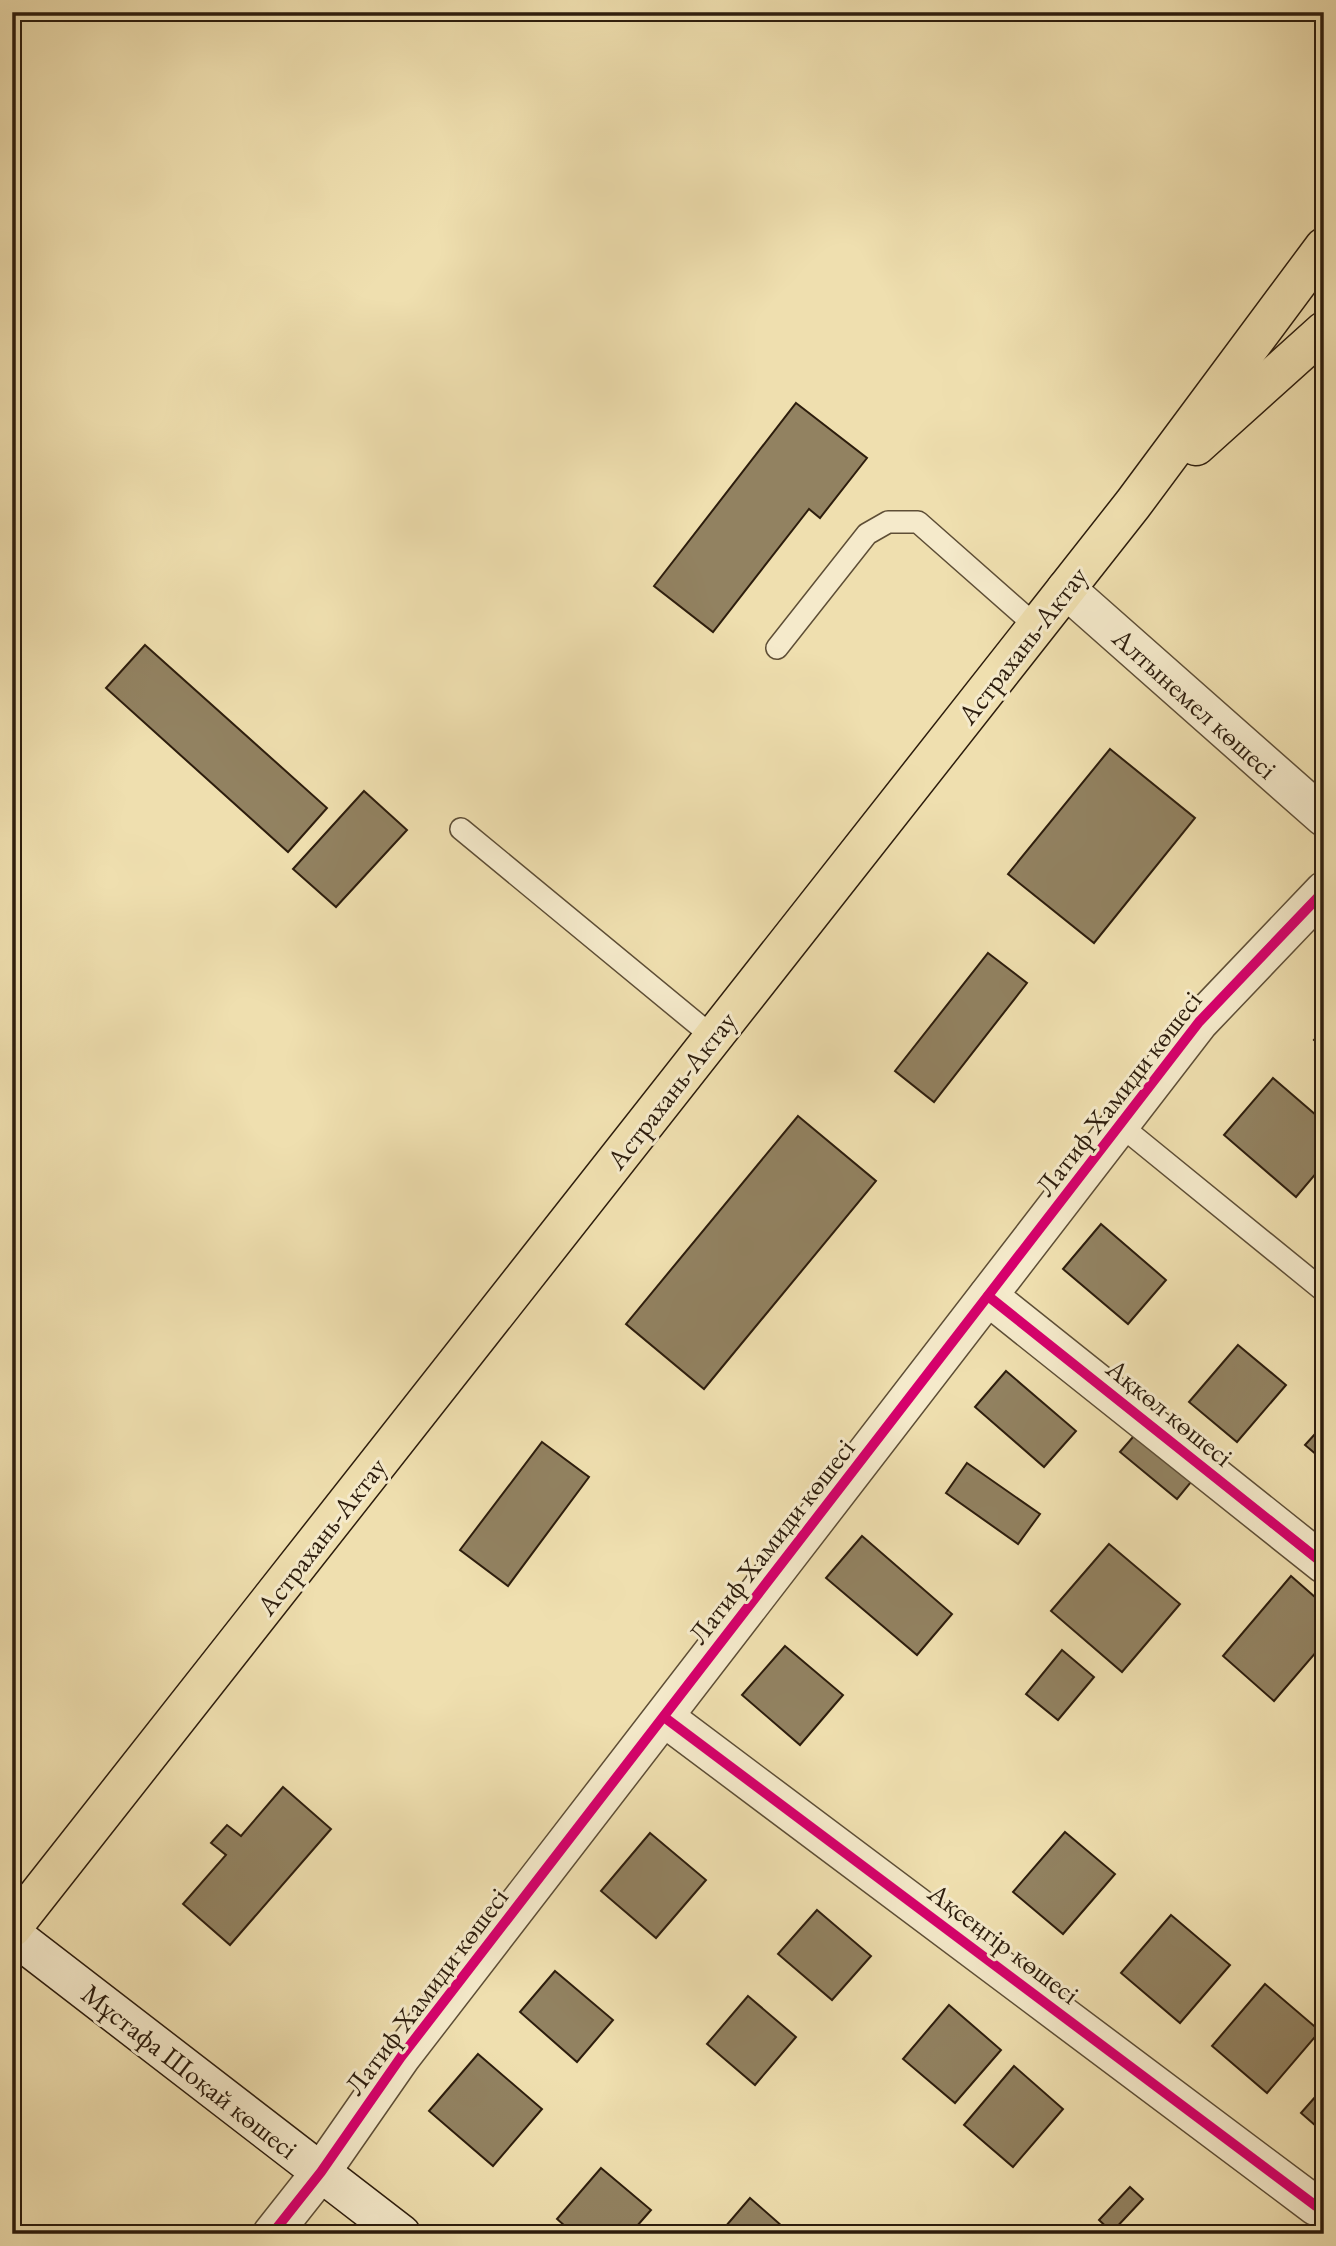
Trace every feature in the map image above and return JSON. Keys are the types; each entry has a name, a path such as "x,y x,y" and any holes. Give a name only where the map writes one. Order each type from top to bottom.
{"highway":[{"name":"Астрахань-Актау","path":"12,1928 1133,504 1324,247"},
{"path":"1133,504 1324,331"}],"street":[{"name":"Алтынемел көшесі","path":"1066,589 1324,817"},
{"name":"Латиф Хамиди көшесі","path":"272,2234 321,2172 401,2057 1199,1022 1324,891"},
{"name":"Ақкөл көшесі","path":"988,1296 1324,1564"},
{"name":"Ақсеңгір көшесі","path":"664,1717 1316,2206"},
{"name":"Мұстафа Шоқай көшесi","path":"12,1934 401,2234"}],"lane":[{"path":"777,648 867,534 888,522 918,522 1036,626"},
{"path":"461,829 713,1037"},
{"path":"1120,1125 1324,1292"}],"building":[{"path":"796,403 867,458 820,518 809,509 713,632 654,586"},
{"path":"145,645 327,808 288,852 106,688"},
{"path":"1110,749 1195,818 1094,943 1008,874"},
{"path":"364,791 407,830 336,907 293,869"},
{"path":"988,953 1027,983 934,1102 895,1071"},
{"path":"1324,1029 1324,1049 1314,1040"},
{"path":"1273,1078 1324,1122 1324,1164 1296,1197 1224,1135"},
{"path":"798,1116 876,1181 704,1389 626,1324"},
{"path":"1101,1224 1166,1280 1128,1324 1063,1269"},
{"path":"1238,1345 1286,1385 1237,1442 1189,1402"},
{"path":"1006,1371 1076,1431 1044,1467 975,1407"},
{"path":"1324,1424 1324,1461 1305,1445"},
{"path":"1140,1429 1196,1476 1177,1499 1120,1452"},
{"path":"542,1442 589,1477 508,1586 460,1550"},
{"path":"967,1463 1040,1514 1018,1544 946,1493"},
{"path":"862,1536 952,1614 917,1655 826,1578"},
{"path":"1109,1544 1180,1604 1122,1672 1051,1611"},
{"path":"1291,1576 1324,1605 1324,1643 1274,1701 1223,1656"},
{"path":"785,1646 843,1695 800,1745 742,1695"},
{"path":"1062,1650 1094,1677 1058,1720 1026,1694"},
{"path":"283,1787 331,1829 230,1945 183,1904 226,1855 211,1843 227,1825 241,1836"},
{"path":"1065,1832 1115,1874 1063,1934 1013,1892"},
{"path":"650,1833 706,1880 656,1938 601,1891"},
{"path":"817,1910 871,1956 832,2000 778,1954"},
{"path":"1171,1915 1230,1965 1180,2023 1121,1973"},
{"path":"555,1971 613,2020 577,2062 520,2012"},
{"path":"1265,1984 1320,2031 1267,2093 1212,2046"},
{"path":"748,1996 796,2037 755,2085 707,2044"},
{"path":"949,2005 1001,2050 955,2103 903,2059"},
{"path":"478,2054 542,2109 493,2166 429,2111"},
{"path":"1014,2066 1063,2109 1013,2167 964,2125"},
{"path":"1324,2087 1324,2133 1301,2113"},
{"path":"601,2168 651,2210 630,2234 574,2234 557,2219"},
{"path":"1130,2187 1143,2199 1112,2232 1099,2220"},
{"path":"750,2198 791,2234 719,2234"}],"cycle path":[{"path":"272,2234 321,2172 401,2057 1199,1022 1324,891"},
{"path":"988,1296 1324,1564"},
{"path":"664,1717 1316,2206"}]}
